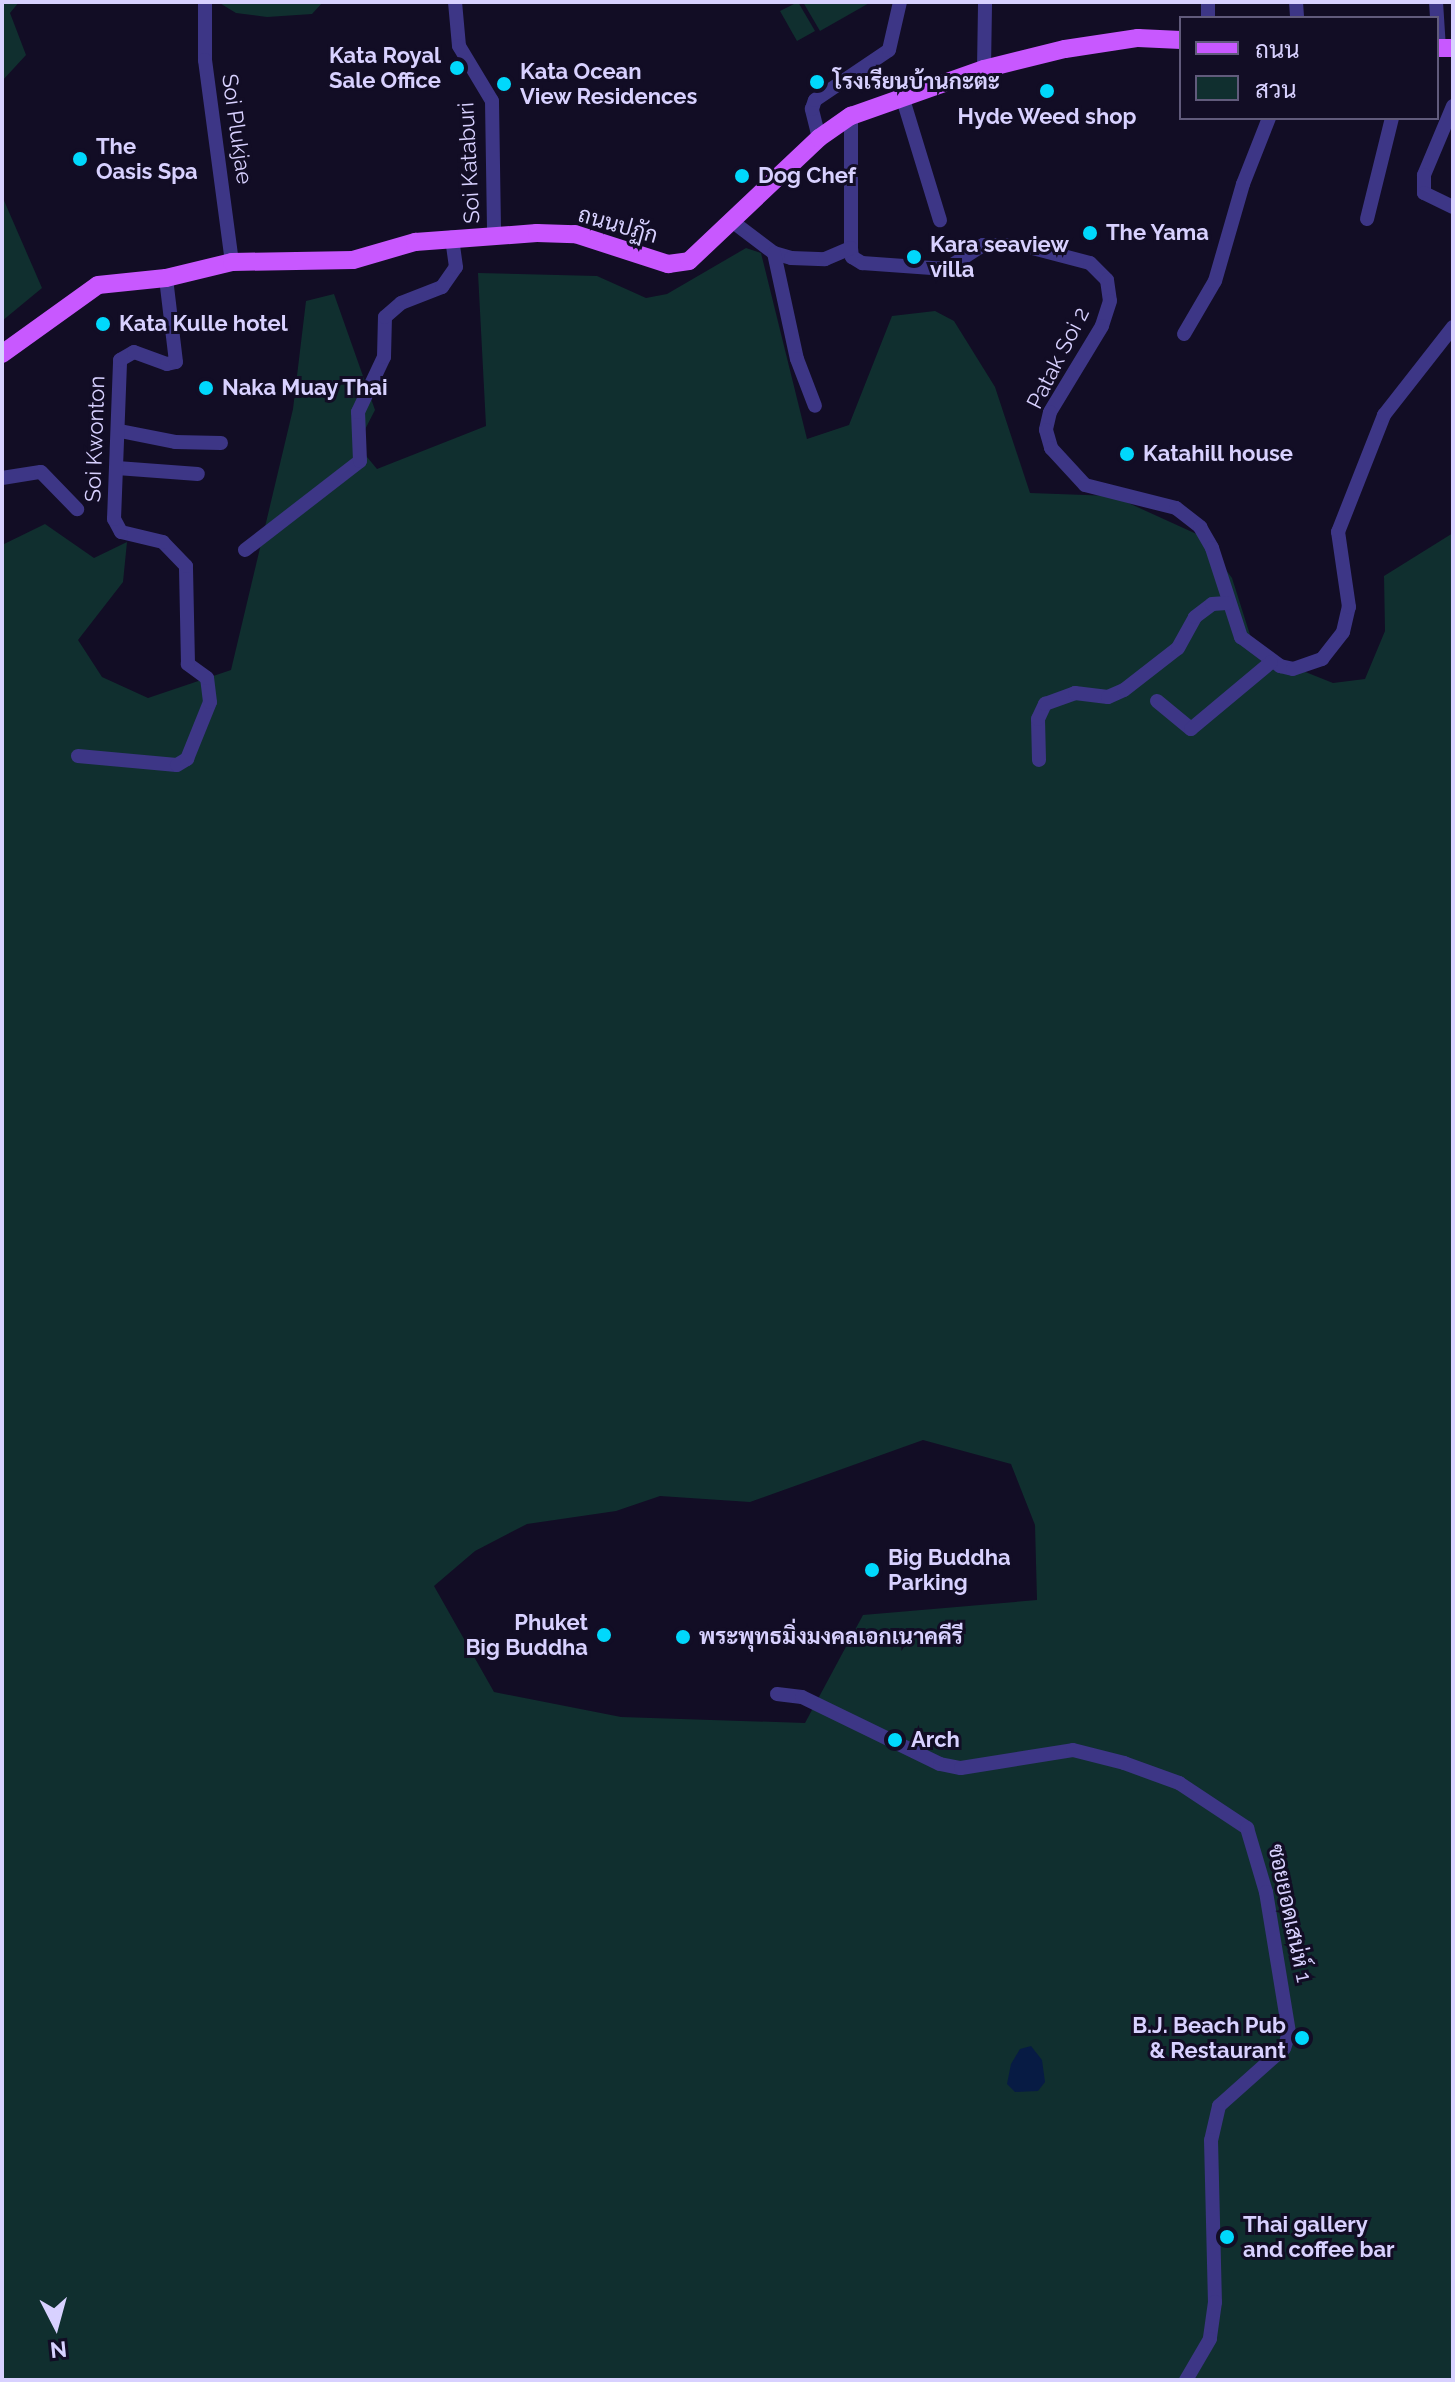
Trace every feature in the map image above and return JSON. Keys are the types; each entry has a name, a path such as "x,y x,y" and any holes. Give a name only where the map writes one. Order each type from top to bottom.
{"main road":[{"name":"ถนนปฏัก","path":"2,354 98,285 166,278 268,257 353,260 452,237 575,234 668,264 689,261 819,138 851,116 984,69 1079,47 1138,38 1179,40"}],"street":[{"name":"Soi Plukjae","path":"205,2 205,60 232,262"},
{"name":"Soi Kataburi","path":"455,2 459,46 492,101 494,235"},
{"path":"819,138 812,109 815,100 889,50 900,2"},
{"path":"984,69 985,2"},
{"path":"1439,22 1443,48"},
{"path":"902,96 940,220"},
{"path":"1453,106 1424,175 1424,193 1453,207"},
{"path":"733,222 774,253 825,259 851,248 851,116"},
{"path":"1184,334 1215,281 1243,184 1268,120"},
{"path":"1367,219 1392,120"},
{"path":"245,550 360,461 358,412 384,357 385,317 401,303 442,287 456,267 452,237"},
{"name":"Patak Soi 2","path":"851,248 852,257 862,263 918,269 946,269 983,245 1025,246 1090,263 1107,280 1110,301 1102,326 1050,412 1046,430 1051,448 1085,485 1176,508 1200,527 1212,548 1227,603 1241,637 1271,662"},
{"path":"774,253 793,344 815,406"},
{"name":"Soi Kwonton","path":"78,756 177,765 187,759 210,702 207,678 188,664 186,566 163,542 121,532 114,519 120,431 120,360 134,352 167,364 176,362 166,278"},
{"path":"1157,701 1191,729 1271,662 1293,669 1322,659 1343,632 1349,607 1338,532 1384,415 1453,327"},
{"path":"120,431 175,442 221,443"},
{"path":"117,468 198,474"},
{"path":"2,478 41,472 77,509"},
{"path":"1039,760 1038,719 1045,704 1075,693 1092,699 1124,690 1178,648 1195,617 1212,604 1227,603"},
{"name":"ซอยยอดเสน่ห์ 1","path":"777,1694 802,1697 863,1722 940,1764 961,1768 1073,1750 1124,1763 1179,1783 1247,1828 1266,1892 1289,2033 1284,2048 1219,2106 1211,2140 1215,2302 1210,2339 1186,2380"}],"green space":[{"path":"2,2 19,2 10,13 26,55 2,81"},
{"path":"218,2 323,2 312,14 267,17 236,13"},
{"path":"798,2 815,31 797,41 780,11"},
{"path":"803,2 871,2 820,31"},
{"path":"2,196 42,288 2,321"},
{"path":"746,248 761,253 807,439 849,425 892,316 935,311 954,321 995,387 1030,493 1113,496 1201,536 1232,578 1251,638 1293,667 1333,683 1365,679 1385,631 1384,576 1453,533 1453,2380 2,2380 2,545 45,524 94,558 127,542 123,582 78,640 102,677 148,698 231,670 293,409 306,301 334,294 375,410 357,445 377,469 486,426 478,273 597,276 646,298 667,294","holes":["923,1440 1011,1464 1035,1525 1037,1600 863,1615 805,1723 621,1717 494,1692 434,1586 475,1551 527,1524 616,1511 660,1496 750,1502"]}],"water":[{"path":"1031,2046 1042,2060 1045,2082 1038,2091 1015,2092 1007,2084 1011,2064 1020,2049"}],"place":[{"name":"Kata Royal Sale Office","path":"457,68"},
{"name":"โรงเรียนบ้านกะตะ","path":"817,82"},
{"name":"Kata Ocean View Residences","path":"504,84"},
{"name":"Hyde Weed shop","path":"1047,91"},
{"name":"The Oasis Spa","path":"80,159"},
{"name":"Dog Chef","path":"742,176"},
{"name":"The Yama","path":"1090,233"},
{"name":"Kara seaview villa","path":"914,257"},
{"name":"Kata Kulle hotel","path":"103,324"},
{"name":"Naka Muay Thai","path":"206,388"},
{"name":"Katahill house","path":"1127,454"},
{"name":"Big Buddha Parking","path":"872,1570"},
{"name":"Phuket Big Buddha","path":"604,1635"},
{"name":"พระพุทธมิ่งมงคลเอกเนาคคีรี","path":"683,1637"},
{"name":"Arch","path":"895,1740"},
{"name":"B.J. Beach Pub & Restaurant","path":"1302,2038"},
{"name":"Thai gallery and coffee bar","path":"1227,2237"}]}
